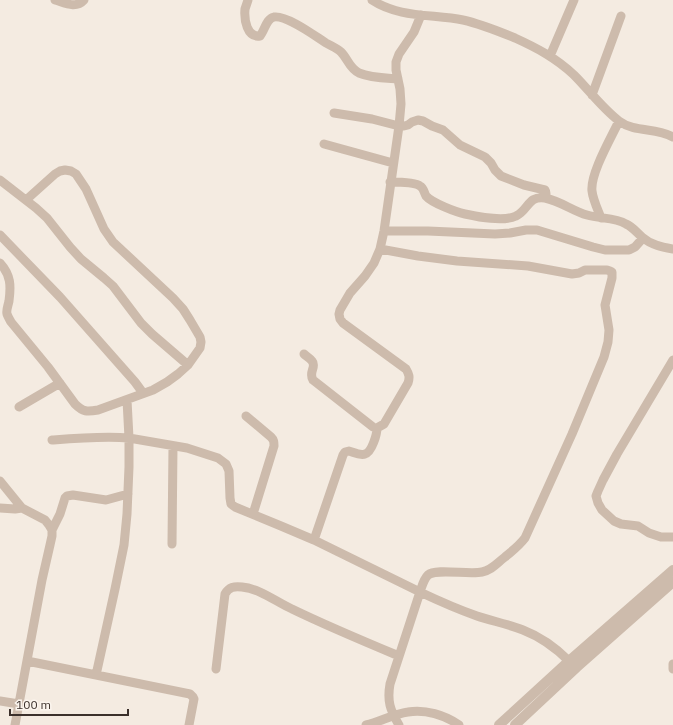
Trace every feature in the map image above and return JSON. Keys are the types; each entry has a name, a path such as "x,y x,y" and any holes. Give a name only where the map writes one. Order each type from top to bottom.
{"street":[{"path":"55,0 76,5 80,4 84,0"},
{"path":"248,0 245,9 245,17 249,32 252,35 256,37 260,36 269,20 274,17 280,18 300,27 336,48 346,57 353,69 358,72 367,76 398,79"},
{"path":"372,0 390,9 406,13 464,20 522,41 543,51 558,62 619,121 630,127 667,134 673,137"},
{"path":"550,56 574,0"},
{"path":"377,428 384,424 408,383 409,373 406,368 343,323 339,314 350,293 374,263 380,249 384,231 399,126 400,89 396,62 399,54 414,32 422,15"},
{"path":"592,95 621,16"},
{"path":"334,113 399,126 408,125 418,120 423,121 443,130 460,145 485,157 501,176 524,185 545,190 545,198"},
{"path":"601,218 592,191 593,181 598,166 619,121"},
{"path":"324,144 393,163"},
{"path":"0,263 10,280 11,288 7,316 75,404 84,411 98,410 153,390 178,374 188,365 198,352 201,342 200,337 183,309 113,242 104,230 86,189 76,174 71,171 60,170 26,200"},
{"path":"0,180 47,218 81,259 113,286 141,323 188,365"},
{"path":"390,182 419,185 423,188 427,196 447,208 482,217 502,219 518,216 533,200 545,198 588,215 624,222 643,238 660,246 673,249"},
{"path":"384,231 495,234 537,230 605,250 629,250 635,247 643,238"},
{"path":"0,235 60,297 143,393"},
{"path":"380,249 457,261 528,266 572,274 585,270 607,270 612,272 604,305 609,330 608,342 604,357 572,434 525,538 519,546 489,570 472,573 432,573 427,576 424,581 388,694 389,705 399,725"},
{"path":"304,354 313,362 311,377 313,380 369,424 377,428"},
{"path":"673,360 617,454 596,496 602,510 614,521 621,524 638,526 661,537 673,537"},
{"path":"18,407 60,383"},
{"path":"96,675 124,545 128,494 129,438 127,400"},
{"path":"246,416 271,437 274,443 253,514"},
{"path":"314,540 345,452 349,451 361,454 369,451 375,440 377,428"},
{"path":"52,440 98,437 129,438 187,448 218,458 226,464 229,471 230,498 231,504 234,507 314,540 449,606 524,630 556,649 569,661"},
{"path":"172,544 173,446"},
{"path":"0,481 22,508 46,520 52,530"},
{"path":"15,725 52,530 60,514 65,498 73,495 106,500 128,494"},
{"path":"0,508 22,508"},
{"path":"499,725 569,661 673,570"},
{"path":"516,725 673,582"},
{"path":"216,669 224,594 230,587 236,586 257,591 292,609 399,656"},
{"path":"27,661 190,694 194,699 189,725"},
{"path":"673,664 673,669"},
{"path":"0,701 19,704"},
{"path":"366,725 408,712 423,711 440,715 458,725"}]}
